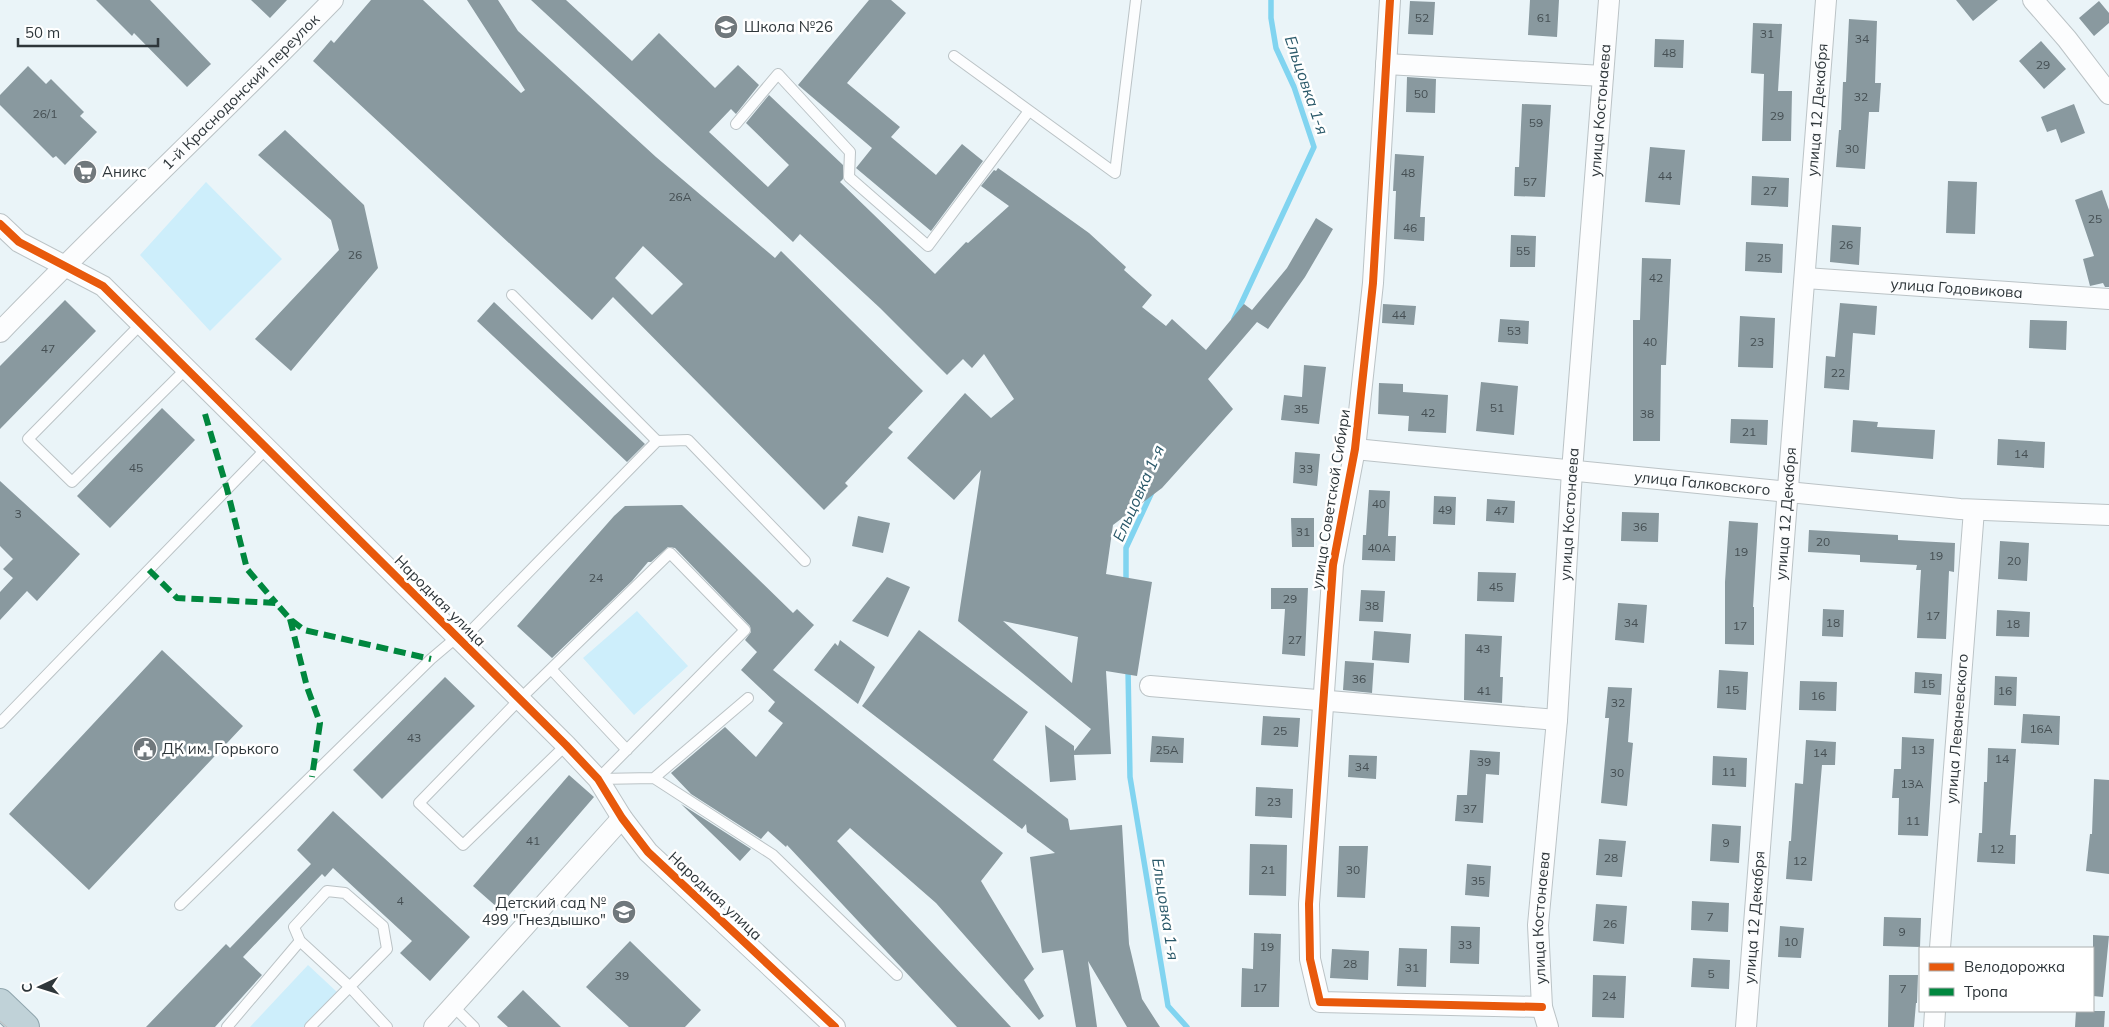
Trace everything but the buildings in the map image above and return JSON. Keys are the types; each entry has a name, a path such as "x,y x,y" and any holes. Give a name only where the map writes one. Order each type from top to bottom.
{"highway":[{"path":"0,1003 25,1027"}],"street":[{"name":"1-й Краснодонский переулок","path":"0,332 64,266 257,78 333,0"},
{"name":"улица Советской Сибири","path":"1390,0 1373,283 1355,449 1333,565 1309,904 1310,959 1320,1002 1542,1007"},
{"name":"улица Костонаева","path":"1548,1027 1542,1007 1538,925 1558,720 1572,471 1609,0"},
{"name":"улица 12 Декабря","path":"1746,1027 1826,0"},
{"path":"2033,0 2067,38 2109,94"},
{"path":"1386,64 1602,76"},
{"name":"Народная улица","path":"0,224 19,242 102,286 566,745 598,779 622,818 648,852 835,1027"},
{"name":"улица Годовикова","path":"1805,278 2109,299"},
{"name":"улица Галковского","path":"1355,449 1974,510 2109,515"},
{"name":"улица Леваневского","path":"1940,947 1974,510"},
{"path":"1150,686 1558,720"},
{"path":"434,1027 622,818"},
{"path":"1934,1027 1935,1012"}],"lane":[{"path":"954,56 1116,173 1136,0"},
{"path":"736,124 778,74 850,152 849,177 928,246 1029,111"},
{"path":"512,295 658,441"},
{"path":"141,324 28,440 72,482 186,369"},
{"path":"180,906 424,666 459,638 658,441 688,440 804,560"},
{"path":"0,724 267,448"},
{"path":"566,745 463,845 419,803 520,699 670,553 746,630 598,779"},
{"path":"551,669 627,750"},
{"path":"654,778 748,698"},
{"path":"598,779 654,778 773,855 897,975"},
{"path":"310,1027 350,987 387,949 383,926 344,893 327,891 294,927 300,941 350,987 387,1027"},
{"path":"227,1027 300,941"},
{"path":"453,1006 474,1027"}],"shaded area":[{"path":"206,182 282,259 210,331 140,255"},
{"path":"637,611 688,666 634,715 583,658"},
{"path":"308,965 337,992 304,1027 250,1027"}],"waterway":[{"name":"Ельцовка 1-я","path":"1234,319 1314,147 1294,87 1276,48 1271,18 1271,0"},
{"name":"Ельцовка 1-я","path":"1126,585 1126,548 1152,492"},
{"name":"Ельцовка 1-я","path":"1128,669 1130,777 1168,1006 1187,1027"}],"tram line":[{"path":"0,1021 7,1027"}],"marked path":[{"path":"205,414 227,489 247,569 276,603"},
{"path":"149,570 177,598 276,603 290,619 304,630 431,659"},
{"path":"290,619 307,687 320,723 312,777"}],"cycle path":[{"path":"1390,0 1373,283 1355,449 1333,565 1309,904 1310,959 1320,1002 1542,1007"},
{"path":"0,224 19,242 103,286 566,745 598,779 622,818 648,852 835,1027"}],"place":[{"name":"Школа №26","path":"726,27"},
{"name":"Аникс","path":"85,172"},
{"name":"ДК им. Горького","path":"145,749"},
{"name":"Детский сад № 499 \"Гнездышко\"","path":"624,912"}]}
